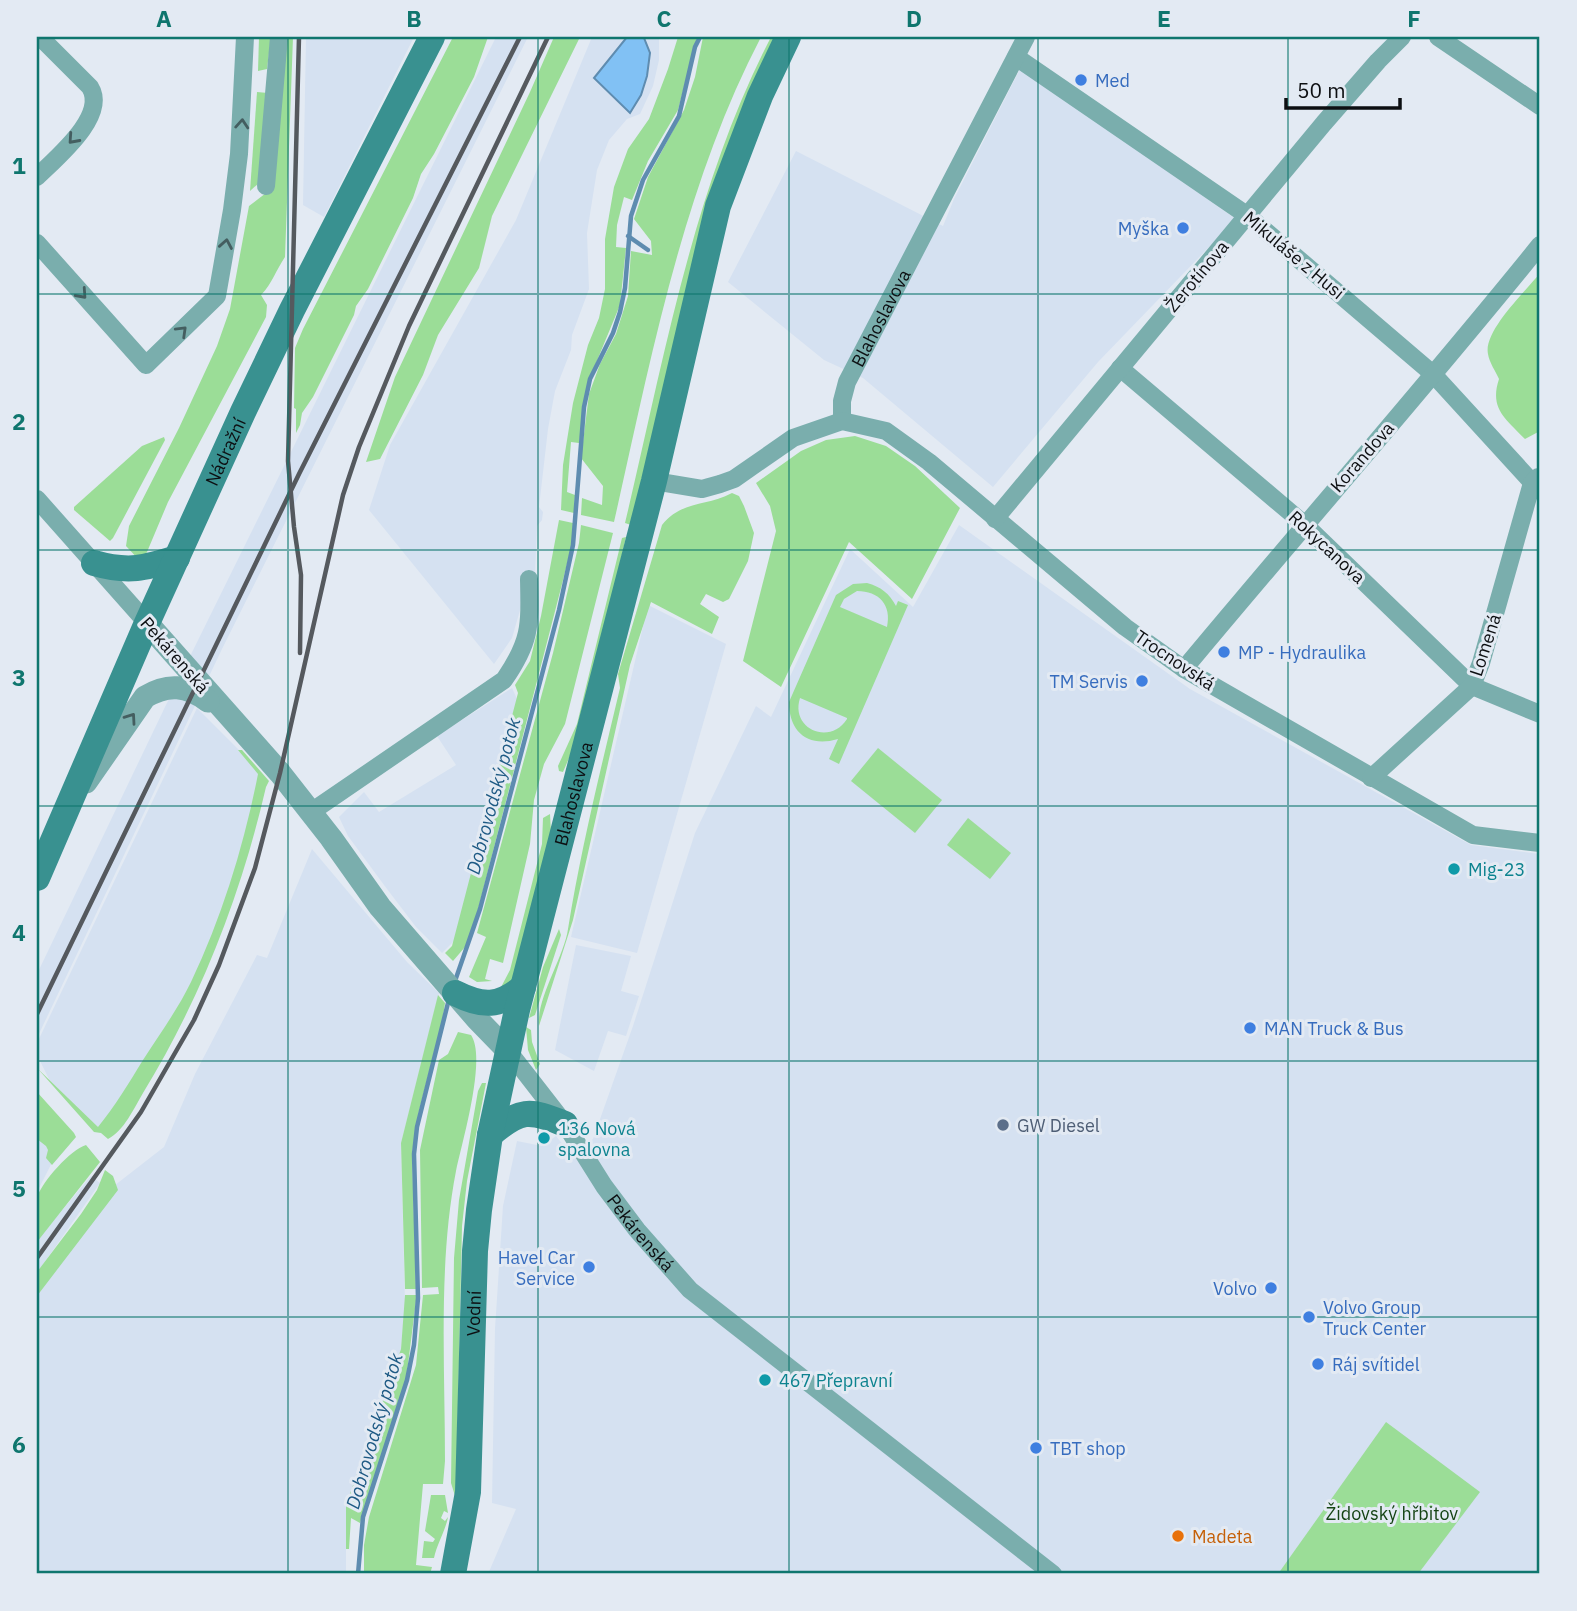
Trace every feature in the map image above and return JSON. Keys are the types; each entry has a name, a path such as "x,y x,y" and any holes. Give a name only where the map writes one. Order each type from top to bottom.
{"main road":[{"name":"Nádražní","path":"37,878 147,623 292,310 432,37"},
{"name":"Blahoslavova","path":"509,1052 523,986 654,481 718,206 760,96 788,37"},
{"path":"94,563 114,569 136,570 177,558"},
{"path":"459,995 483,1003 503,1001 523,986"},
{"name":"Vodní","path":"453,1574 468,1492 475,1251 479,1210 490,1135 509,1052"},
{"path":"490,1135 519,1114 542,1114 565,1124"}],"street":[{"path":"37,177 90,120 94,105 94,94 40,37"},
{"path":"37,243 145,365 217,296 235,192 242,129 245,37"},
{"path":"265,186 279,37"},
{"name":"Blahoslavova","path":"842,421 842,401 847,382 1026,37"},
{"name":"Žerotínova","path":"995,519 1378,61 1402,37"},
{"path":"1438,37 1540,106"},
{"name":"Mikuláše z Husi","path":"1016,57 1248,216 1433,374 1538,483"},
{"path":"244,77 275,81"},
{"name":"Korandova","path":"1184,669 1540,245"},
{"name":"Rokycanova","path":"1120,368 1304,524 1472,686 1540,714"},
{"path":"654,481 702,489 720,484 734,479 793,438 842,421"},
{"name":"Trocnovská","path":"842,421 886,431 929,462 1125,627 1184,669 1473,835 1540,843"},
{"name":"Lomená","path":"1371,778 1472,686 1538,483"},
{"name":"Pekárenská","path":"37,499 280,773 380,907 509,1052 565,1124 604,1186 637,1230 690,1290 1053,1574"},
{"path":"311,812 504,680 521,655 530,622 529,579"},
{"path":"64,814 145,697 157,690 186,688 229,718"}],"shaded area":[{"path":"306,37 414,37 324,217 303,205"},
{"path":"496,37 528,37 222,649 37,1038 37,974 165,707"},
{"path":"592,37 659,37 659,60 653,86 640,114 627,119 609,140 597,170 587,233 589,289 572,335 571,350 555,391 539,507 543,512 542,520 537,526 535,575 529,579 512,638 494,664 369,510 390,445 516,220"},
{"path":"1020,69 1236,219 1098,362 993,487 863,378 824,360 728,282 796,151 943,226"},
{"path":"959,525 1190,689 1471,845 1540,854 1540,1574 488,1574 516,1509 492,1503 495,1329 503,1206 517,1141 542,1146 556,1136 572,1156 593,1139 633,1026 695,833 756,706 771,717 850,549 913,607"},
{"path":"648,605 726,644 637,953 571,937"},
{"path":"512,688 517,699 456,939 442,953 416,927 384,885 348,836 339,817 364,792 379,812 456,765 437,736"},
{"path":"197,708 260,771 247,827 228,895 190,990 98,1132 51,1083 37,1055 37,1043"},
{"path":"312,849 407,962 439,993 401,1143 405,1304 401,1349 346,1505 346,1574 37,1574 37,1290 110,1189 164,1147 195,1074 257,955 267,958"},
{"path":"576,945 631,956 621,991 639,996 626,1036 608,1031 594,1071 555,1050"},
{"path":"37,1116 65,1137 37,1192"},
{"path":"91,1176 100,1183 37,1273 37,1240"}],"green space":[{"path":"259,37 271,37 267,69 258,71"},
{"path":"286,37 293,37 285,257 261,295 267,305 266,317 168,502 147,552 140,561 126,546 129,526 217,346 230,309 249,206 266,193"},
{"path":"453,37 488,37 474,77 421,174 413,198 368,289 356,306 313,397 302,413 296,433 295,348"},
{"path":"554,37 580,37 492,216 479,268 438,335 423,375 380,459 366,462 395,377"},
{"path":"678,37 697,37 678,110 648,161 632,200 624,197 617,225 616,247 626,248 620,305 589,380 579,443 571,442 567,492 575,495 574,513 561,510 563,465 573,403 605,289 605,239 614,187 628,149 649,119"},
{"path":"703,37 761,37 710,153 690,213 656,336 614,522 581,515 582,498 602,505 603,486 581,458 589,394 600,364 616,334 628,296 631,251 652,255 651,241 634,219 648,177 684,110 695,77"},
{"path":"771,37 778,37 631,525 625,523 683,275 721,154"},
{"path":"257,92 268,93 260,182 250,191"},
{"path":"1540,273 1540,431 1525,439 1501,413 1498,406 1496,389 1499,379 1488,354 1488,345 1499,323"},
{"path":"855,436 886,446 915,466 960,508 912,599 849,542 781,687 743,661 776,531 770,506 756,483 801,451 826,440"},
{"path":"164,437 165,440 110,541 74,510 74,507 142,446"},
{"path":"732,493 739,496 754,533 748,561 729,599 723,602 706,594 700,604 719,617 712,634 651,602 630,665 573,920 539,1026 542,1003 568,929 585,838 620,688 618,674 662,525 678,511"},
{"path":"559,520 573,523 572,544 474,925 465,947 453,961 445,953 452,946 518,693 515,685 530,661"},
{"path":"581,525 613,533 565,724 544,764 534,800 530,844 503,963 490,959 485,979 492,981 477,982 469,977 486,937 477,933 553,653"},
{"path":"626,537 583,726 563,772 559,771 558,766 577,724 622,538"},
{"path":"867,583 887,594 896,606 898,601 908,605 839,764 829,759 838,739 818,741 802,735 792,722 789,702 836,595 853,584","holes":["857,591 872,594 882,601 888,612 887,627 840,607 844,599","800,698 847,718 847,719 840,727 831,731 813,730 801,718 798,709"]},
{"path":"878,748 942,800 915,833 851,781"},
{"path":"238,750 242,750 269,781 231,906 201,983 164,1057 128,1119 119,1131 108,1139 101,1133 94,1132 38,1069 98,1127 174,1012 191,982 213,932 246,827 258,774"},
{"path":"550,814 551,832 513,982 499,991 510,970 542,844 543,818"},
{"path":"968,818 1011,853 990,879 947,845"},
{"path":"559,929 561,935 535,1015 529,1018 543,967"},
{"path":"438,995 445,1003 443,1017 419,1111 412,1153 416,1289 405,1289 401,1143"},
{"path":"526,1027 531,1030 532,1042 540,1064 536,1070 528,1050"},
{"path":"458,1032 471,1035 476,1062 472,1101 450,1206 447,1242 443,1484 423,1484 416,1565 432,1567 430,1574 364,1574 364,1545 369,1517 416,1365 423,1295 439,1294 438,1287 422,1288 420,1150 439,1060 448,1054"},
{"path":"482,1083 486,1083 467,1181 462,1226 456,1499 451,1483 454,1258 459,1200 478,1091"},
{"path":"37,1092 76,1137 52,1165 46,1158 46,1146 37,1139"},
{"path":"86,1145 100,1162 37,1242 35,1207 40,1190 65,1159"},
{"path":"105,1170 113,1176 118,1190 37,1296 37,1272 97,1190"},
{"path":"405,1295 416,1295 406,1380 360,1523 351,1518 349,1549 346,1549 346,1505 401,1349"},
{"name":"Židovský hřbitov","path":"1386,1422 1480,1492 1418,1574 1278,1574"},
{"path":"431,1495 445,1495 448,1513 444,1511 441,1518 445,1521 448,1517 434,1558 422,1558 424,1541 433,1542 435,1539 425,1531"}],"water":[{"path":"627,37 644,38 650,53 641,95 630,113 594,78"}],"waterway":[{"name":"Dobrovodský potok","path":"455,981 480,909 559,610 573,545 584,407 590,379 613,333 620,312 625,288 631,216 643,180 679,116 695,47 700,37"},
{"path":"628,236 648,250"},
{"name":"Dobrovodský potok","path":"358,1574 363,1517 407,1380 414,1345 418,1298 414,1154 417,1127 449,999"}],"railway":[{"path":"299,37 288,461 301,575 300,653"},
{"path":"37,1014 299,474 520,37"},
{"path":"37,1258 141,1112 194,1020 219,965 255,868 280,773 343,495 359,447 409,326 548,37"}],"place":[{"name":"Med","path":"1081,80"},
{"name":"Myška","path":"1183,228"},
{"name":"MP - Hydraulika","path":"1224,652"},
{"name":"TM Servis","path":"1142,681"},
{"name":"Mig-23","path":"1454,869"},
{"name":"MAN Truck & Bus","path":"1250,1028"},
{"name":"GW Diesel","path":"1003,1125"},
{"name":"136 Nová spalovna","path":"544,1138"},
{"name":"Havel Car Service","path":"589,1267"},
{"name":"Volvo","path":"1271,1288"},
{"name":"Volvo Group Truck Center","path":"1309,1317"},
{"name":"Ráj svítidel","path":"1318,1364"},
{"name":"467 Přepravní","path":"765,1380"},
{"name":"TBT shop","path":"1036,1448"},
{"name":"Madeta","path":"1178,1536"}]}
